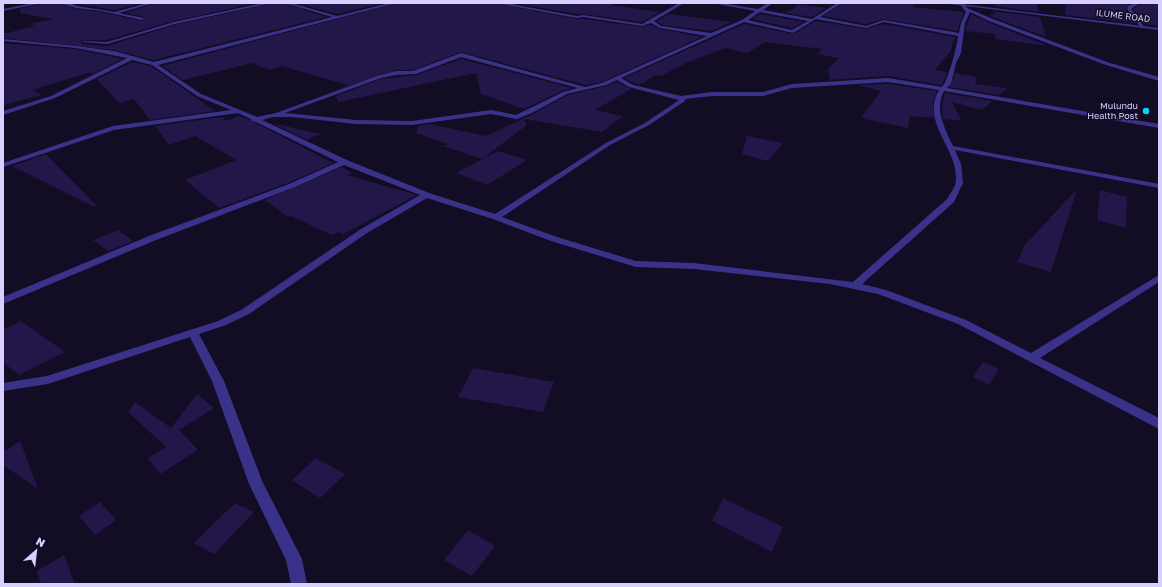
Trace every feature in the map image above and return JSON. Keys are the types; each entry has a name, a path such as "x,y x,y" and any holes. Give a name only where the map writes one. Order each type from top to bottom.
{"street":[{"path":"3,10 41,3"},
{"path":"62,3 142,19 132,23 135,24"},
{"path":"113,13 152,3"},
{"path":"3,40 60,44 107,43 150,29 269,3"},
{"path":"287,3 338,18"},
{"path":"154,64 394,3"},
{"path":"498,3 639,25 652,21 682,3"},
{"path":"714,3 866,27 884,21 962,35"},
{"path":"273,115 308,116 356,122 406,123 490,112 513,117 530,112 565,94 596,87 744,22 771,3"},
{"path":"744,22 792,32 840,3"},
{"name":"ILUME ROAD","path":"943,3 1159,29"},
{"path":"1138,3 1128,7 1143,27"},
{"path":"855,284 951,200 959,185 957,162 949,147 936,107 938,95 949,81 953,63 958,54 963,23 968,12 964,6"},
{"path":"964,6 991,20 1042,38 1093,59 1159,79"},
{"path":"652,21 660,27 712,35"},
{"path":"143,26 150,29"},
{"path":"60,44 114,53 154,64 199,95 239,111 254,120 344,162 426,195 496,217 554,240 636,264 694,266 855,284 914,303 962,322 1159,424"},
{"path":"254,120 273,115 379,77 396,73 414,73 461,55 585,89"},
{"path":"3,112 53,97 131,58"},
{"path":"617,78 631,86 682,98 712,94 763,94 792,86 888,80 1159,126"},
{"path":"496,217 602,148 647,124 682,100 682,98"},
{"path":"3,164 113,128 239,111"},
{"path":"949,147 1159,186"},
{"path":"3,301 202,218 308,179 344,162"},
{"path":"3,387 48,380 193,333 245,312 364,231 426,195"},
{"path":"1031,358 1159,278"},
{"path":"193,333 218,381 256,484 294,559 299,584"}],"building":[{"path":"44,3 59,3 76,9 101,12 142,21 145,17 125,13 155,3 256,3 174,21 107,40 84,40 81,42 82,44 107,46 175,25 272,3 284,3 326,17 154,60 114,50 3,38 3,34 35,26 29,24 53,19 20,13 20,9"},
{"path":"73,3 141,3 115,10"},
{"path":"297,3 383,3 337,14"},
{"path":"397,3 495,3 577,19 642,27 651,25 660,29 702,37 602,82 585,85 461,52 413,70 396,70 335,90 347,85 282,66 269,70 253,63 183,80 162,66"},
{"path":"513,3 611,3 612,5 660,12 642,22 577,14"},
{"path":"834,3 812,17 785,13 800,4 826,8"},
{"path":"843,3 916,3 912,7 964,12 957,31 884,19 866,24 824,16"},
{"path":"994,3 1036,3 1039,12 994,6"},
{"path":"1066,3 1131,3 1127,6 1126,10 1136,23 1065,15"},
{"path":"1141,3 1159,3 1159,26 1144,24 1133,9"},
{"path":"994,11 1040,17 1046,37 987,15 994,15"},
{"path":"669,14 732,22 711,31 662,25 657,21"},
{"path":"760,14 804,22 792,28 752,19"},
{"path":"971,14 1048,46 995,39 995,34 965,31"},
{"path":"816,21 866,29 884,24 955,37 950,52 935,70 947,72 943,83 941,85 888,76 830,80 828,69 839,58 817,54 822,49 765,42 747,53 725,48 686,63 661,76 656,75 639,85 624,78 744,24 793,34"},
{"path":"3,43 76,49 122,59 92,74 91,72 32,90 42,95 3,105"},
{"path":"461,59 572,88 562,91 524,109 481,94 476,73 338,102 336,96 381,79 417,75"},
{"path":"132,62 151,66 215,111 150,120 134,99 119,103 97,79"},
{"path":"955,73 977,77 975,84 1007,88 999,95 950,87"},
{"path":"617,82 631,89 595,110 623,116 602,132 524,119 527,125 482,159 443,146 448,144 416,133 418,126 429,124 486,136 533,114 568,95"},
{"path":"888,84 937,91 933,102 934,118 910,116 908,128 861,118 881,91 857,85"},
{"path":"945,93 992,101 982,110 952,102 962,121 943,119 942,105"},
{"path":"238,116 250,120 333,163 288,183 219,208 185,180 236,160 195,136 169,145 155,126 222,117 227,121"},
{"path":"272,123 320,134 307,140"},
{"path":"747,136 783,143 768,161 742,154"},
{"path":"498,151 527,160 487,185 456,173"},
{"path":"46,154 96,205 94,207 12,166"},
{"path":"342,167 352,173 347,175 417,195 343,234 339,232 332,235 291,216 288,217 265,200"},
{"path":"1077,189 1051,272 1017,262 1024,246"},
{"path":"1100,190 1127,197 1126,228 1097,220"},
{"path":"118,230 133,241 108,251 93,240"},
{"path":"21,321 65,352 19,375 3,362 3,330"},
{"path":"983,362 999,369 989,385 973,377"},
{"path":"473,368 554,382 543,412 458,397"},
{"path":"197,394 214,408 179,430 198,450 160,474 148,458 166,447 128,412 135,402 171,428"},
{"path":"20,441 38,489 3,465 3,452"},
{"path":"316,458 345,474 320,498 292,480"},
{"path":"723,498 783,527 772,552 712,521"},
{"path":"100,502 116,520 95,535 79,516"},
{"path":"235,503 254,512 214,554 194,543"},
{"path":"468,530 495,546 472,576 444,560"},
{"path":"64,555 75,584 41,584 37,571"}],"place":[{"name":"Mulundu Health Post","path":"1146,111"}]}
